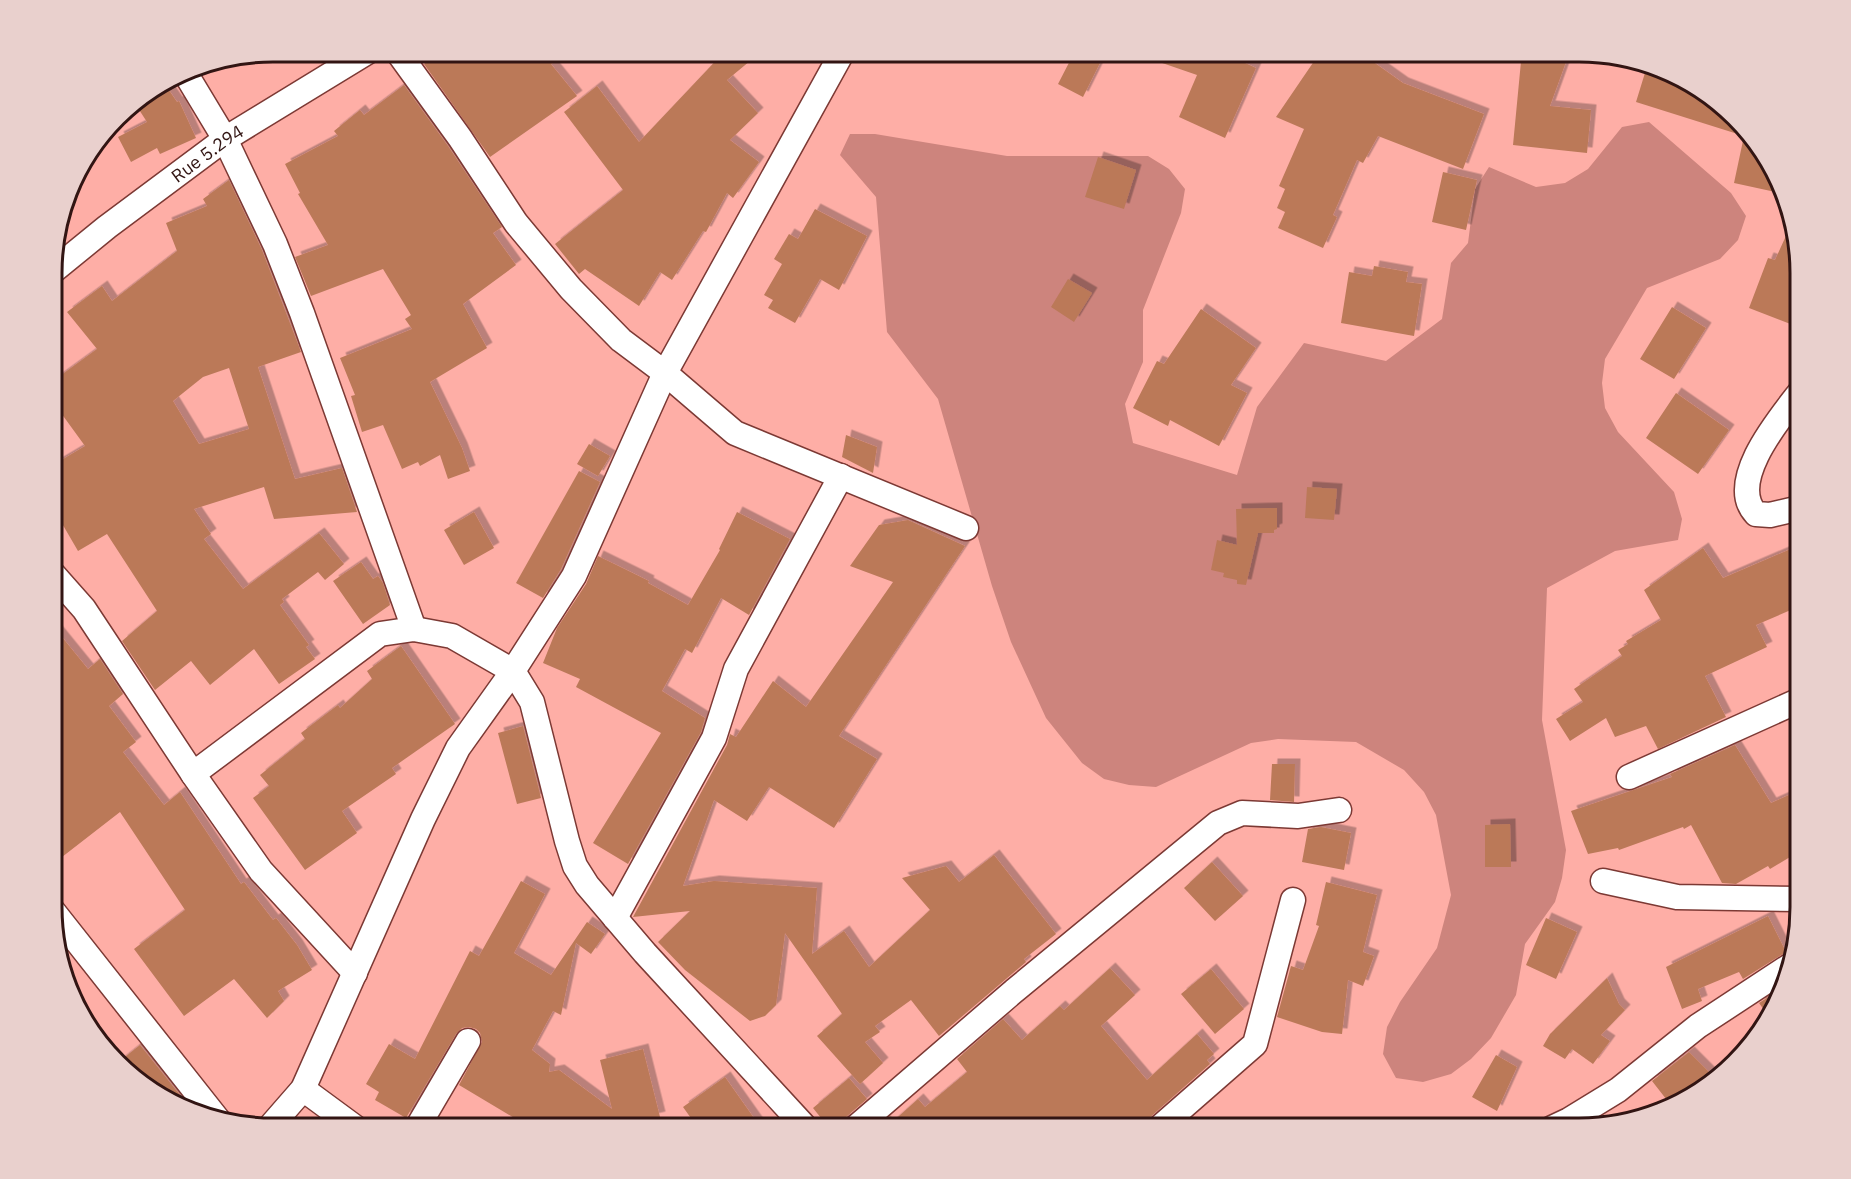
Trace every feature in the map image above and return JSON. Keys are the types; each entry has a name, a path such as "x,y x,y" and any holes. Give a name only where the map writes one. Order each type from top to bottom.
{"street":[{"name":"Rue 5.294","path":"62,264 225,139 351,62"},
{"path":"405,62 460,138 516,223 557,273 621,340 665,373 735,433 966,528"},
{"path":"278,1118 303,1089 423,819 458,748 513,671 574,576 665,373 837,62"},
{"path":"189,79 225,139 275,244 302,313 414,629"},
{"path":"1789,406 1757,456 1746,481 1746,494 1748,506 1756,514 1770,515 1789,510"},
{"path":"615,918 714,738 736,669 841,476"},
{"path":"62,584 84,609 193,774 261,871 355,973"},
{"path":"193,774 380,634 414,629 452,636 513,671 532,702 575,866 587,885 796,1118"},
{"path":"1629,777 1790,705"},
{"path":"867,1118 1014,991 1218,823 1242,813 1298,816 1339,810"},
{"path":"1603,881 1677,897 1790,899"},
{"path":"1170,1117 1255,1044 1293,900"},
{"path":"62,923 208,1107"},
{"path":"1574,1117 1618,1090 1698,1026 1778,973"},
{"path":"423,1118 468,1041"},
{"path":"303,1089 342,1118"}],"shaded area":[{"path":"1649,122 1731,193 1746,216 1738,240 1720,259 1647,288 1605,359 1602,383 1605,408 1618,432 1674,492 1682,519 1678,540 1615,551 1547,588 1542,720 1566,850 1562,878 1555,902 1525,944 1516,995 1491,1038 1471,1059 1451,1074 1423,1082 1396,1078 1383,1054 1387,1027 1400,1002 1437,948 1451,895 1436,815 1424,792 1404,770 1356,742 1278,739 1251,743 1156,787 1129,785 1104,779 1082,763 1046,718 1011,642 992,586 938,399 887,332 876,197 840,155 850,134 875,134 1007,156 1148,156 1169,169 1185,189 1181,213 1143,310 1143,362 1125,404 1133,443 1237,475 1257,407 1304,343 1386,361 1442,319 1451,263 1468,243 1475,189 1489,167 1536,187 1565,183 1588,169 1622,127"}],"building":[{"path":"427,62 554,62 551,64 577,96 490,157 424,64"},
{"path":"715,62 749,62 727,80 758,113 730,140 759,162 733,198 727,193 706,232 703,231 672,280 660,272 639,306 585,269 579,274 555,244 623,190 564,112 597,86 639,142"},
{"path":"1069,62 1100,62 1083,97 1058,84"},
{"path":"1159,62 1243,62 1256,68 1225,138 1179,117 1197,75"},
{"path":"1314,62 1373,62 1403,83 1484,114 1463,169 1378,136 1363,163 1357,160 1333,215 1337,217 1323,248 1278,228 1285,212 1277,208 1285,189 1279,186 1304,129 1276,117"},
{"path":"1521,62 1566,62 1550,106 1591,110 1587,153 1513,145"},
{"path":"1646,73 1672,83 1696,97 1718,114 1738,134 1636,102"},
{"path":"404,85 502,227 493,233 516,265 463,304 487,348 430,382 462,448 470,471 448,479 440,455 420,466 418,462 402,469 383,425 362,432 351,396 355,395 340,358 412,329 405,319 411,315 383,269 311,296 295,257 328,245 298,194 300,193 285,164 338,136 334,131 360,110 364,115"},
{"path":"168,89 177,102 179,101 196,138 160,154 157,148 131,162 118,137 147,122 139,109"},
{"path":"1743,140 1768,179 1773,191 1734,183"},
{"path":"1098,157 1136,170 1124,209 1085,197"},
{"path":"1443,172 1477,180 1466,230 1432,222"},
{"path":"229,180 262,250 301,352 258,367 295,479 342,468 357,512 274,519 264,487 194,509 211,534 204,539 243,589 319,533 344,564 325,580 318,572 282,599 284,602 280,605 309,645 306,647 315,659 279,684 254,649 210,685 191,661 155,690 122,641 157,611 107,534 78,551 62,523 62,460 85,446 62,414 62,374 97,349 67,312 102,286 112,301 177,251 166,223 207,206 203,199","holes":["229,368 249,429 199,444 173,401 203,377"]},
{"path":"815,209 867,236 839,290 820,279 795,323 768,308 773,300 764,295 782,264 774,259 789,234 798,239"},
{"path":"1786,236 1789,259 1789,323 1749,308 1768,258 1775,260"},
{"path":"1374,266 1408,272 1406,282 1422,284 1414,336 1341,323 1349,272 1372,276"},
{"path":"1068,279 1092,293 1074,322 1051,307"},
{"path":"1672,307 1706,328 1674,379 1640,359"},
{"path":"1201,309 1256,348 1231,385 1247,393 1219,446 1170,420 1168,426 1133,408 1157,361 1164,364"},
{"path":"1676,393 1729,430 1698,474 1646,438"},
{"path":"846,435 877,447 873,473 842,457"},
{"path":"589,444 610,456 598,476 577,464"},
{"path":"579,471 600,482 561,569 543,598 516,583"},
{"path":"1307,487 1337,489 1334,520 1305,518"},
{"path":"1277,508 1277,529 1274,533 1258,533 1246,585 1237,584 1237,580 1223,577 1224,573 1211,570 1217,540 1237,545 1236,509"},
{"path":"474,512 494,548 464,565 444,530"},
{"path":"737,512 790,539 749,615 721,598 692,653 685,649 662,691 705,718 701,732 628,864 593,843 661,733 576,687 580,679 543,663 557,628 586,584 598,556 649,581 648,583 688,605 720,550"},
{"path":"908,520 965,546 839,736 877,759 834,828 769,787 747,821 714,800 683,886 714,881 817,888 812,954 844,931 869,967 930,910 902,878 946,866 959,882 994,855 1056,934 1024,959 1026,962 939,1036 911,1000 875,1026 880,1032 865,1042 883,1063 860,1084 817,1036 842,1014 785,933 776,1005 765,1016 750,1021 685,970 658,942 690,911 633,917 727,745 730,734 736,737 773,681 806,707 893,582 850,566 879,525"},
{"path":"1703,548 1723,578 1789,550 1790,611 1756,625 1767,647 1705,676 1726,717 1658,749 1646,726 1615,737 1606,718 1570,741 1556,719 1583,702 1574,689 1622,656 1618,650 1628,644 1626,641 1661,620 1644,590"},
{"path":"361,562 373,579 378,576 383,583 390,605 363,624 333,581"},
{"path":"62,637 88,669 100,659 123,694 109,706 136,742 123,752 164,805 180,792 241,884 244,882 273,920 276,918 297,945 312,970 278,991 284,1001 267,1018 234,979 184,1016 134,949 185,910 120,812 62,857"},
{"path":"401,646 455,724 392,768 396,774 342,811 357,833 305,870 253,798 269,786 260,775 305,739 301,733 338,705 340,708 372,679 367,671"},
{"path":"523,726 541,798 517,804 498,733"},
{"path":"1735,745 1771,803 1790,795 1790,857 1736,884 1722,883 1691,825 1619,850 1618,848 1588,854 1571,811 1672,777 1670,774"},
{"path":"1272,764 1295,764 1294,802 1270,800"},
{"path":"1510,824 1511,867 1485,867 1485,825"},
{"path":"1321,827 1351,833 1344,870 1302,862 1308,829"},
{"path":"1212,862 1243,896 1215,921 1184,888"},
{"path":"521,881 545,894 514,953 551,975 587,922 605,934 591,954 576,943 561,1015 553,1011 532,1050 550,1064 549,1072 559,1070 612,1109 600,1060 643,1049 660,1117 514,1118 459,1085 482,1042 480,1033 469,1027 462,1028 456,1034 406,1118 375,1100 379,1092 366,1084 389,1044 415,1059 470,951 479,956"},
{"path":"1326,882 1377,895 1363,952 1374,956 1363,986 1348,980 1342,1034 1322,1032 1277,1017 1291,966 1303,970 1319,926 1316,925"},
{"path":"1768,916 1785,949 1784,953 1743,979 1739,972 1698,989 1702,1001 1682,1009 1666,967"},
{"path":"1546,918 1577,932 1556,979 1526,965"},
{"path":"1110,968 1135,995 1101,1026 1147,1080 1197,1034 1214,1054 1207,1060 1210,1064 1150,1117 897,1118 918,1099 925,1107 967,1072 957,1059 1003,1019 1022,1040 1060,1006 1064,1010"},
{"path":"1211,969 1244,1009 1215,1034 1181,994"},
{"path":"1607,978 1619,1004 1625,1010 1601,1035 1610,1041 1593,1064 1572,1049 1565,1059 1543,1046 1550,1034"},
{"path":"1769,996 1763,1009 1759,1003"},
{"path":"140,1045 182,1097 155,1082 125,1057"},
{"path":"1689,1052 1709,1072 1666,1098 1652,1081"},
{"path":"1496,1055 1517,1067 1497,1111 1472,1097"},
{"path":"725,1077 754,1118 691,1118 683,1107"},
{"path":"849,1078 867,1099 846,1118 821,1118 813,1108"}]}
